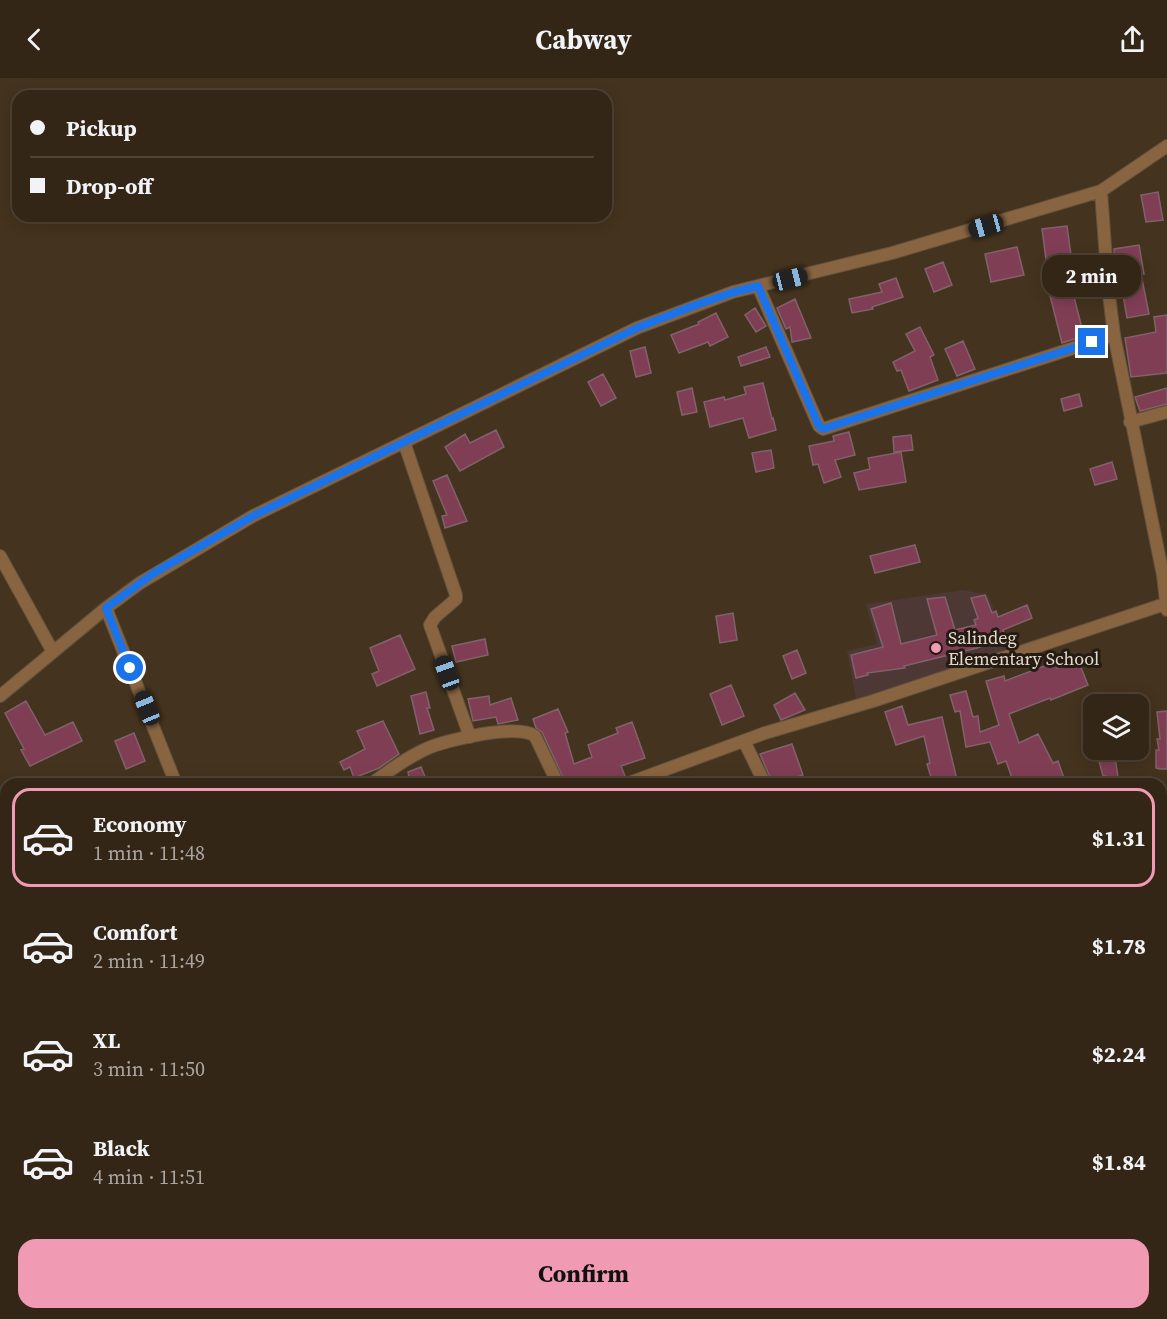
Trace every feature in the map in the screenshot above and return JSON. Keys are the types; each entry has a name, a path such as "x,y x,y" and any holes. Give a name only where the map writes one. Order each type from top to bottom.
{"street":[{"path":"0,696 106,608 154,573 253,516 637,328 734,292 892,253 1101,191 1167,146"},
{"path":"642,778 744,741 1166,608 1165,575 1130,422 1114,335 1101,191"},
{"path":"758,286 805,396 819,426 823,429 1114,335"},
{"path":"1130,422 1167,412"},
{"path":"404,442 456,595 456,599 435,617 430,625 470,737"},
{"path":"0,556 53,652"},
{"path":"106,608 174,778"},
{"path":"380,778 428,748 470,737 508,731 531,733 538,740 555,778"},
{"path":"744,741 762,778"}],"shaded area":[{"name":"Salindeg Elementary School","path":"963,590 988,595 1012,653 856,699 847,651 877,644 866,604"}],"building":[{"path":"1158,192 1163,220 1146,222 1141,195"},
{"path":"1067,226 1073,270 1076,269 1081,292 1073,293 1084,336 1062,343 1045,276 1048,275 1042,229"},
{"path":"1139,245 1144,274 1141,274 1149,314 1127,318 1120,278 1116,279 1114,249"},
{"path":"1017,247 1024,275 991,282 985,254"},
{"path":"943,262 952,285 934,292 925,269"},
{"path":"896,278 903,297 872,307 873,309 852,313 849,299 882,292 879,284"},
{"path":"795,299 811,338 792,342 790,327 786,329 777,308"},
{"path":"755,308 766,326 756,332 745,315"},
{"path":"716,313 728,337 710,346 708,342 679,353 671,335 699,324 698,322"},
{"path":"1167,315 1167,373 1131,377 1125,338 1156,332 1154,317"},
{"path":"920,327 934,355 930,357 938,380 909,391 901,370 897,371 893,362 915,351 906,334"},
{"path":"963,341 975,369 957,376 945,349"},
{"path":"645,347 651,373 636,377 630,351"},
{"path":"766,347 770,357 741,366 738,357"},
{"path":"603,374 616,398 601,406 588,382"},
{"path":"763,383 776,430 749,438 743,418 710,427 704,402 724,397 725,400 746,394 744,387"},
{"path":"692,388 697,412 682,415 677,392"},
{"path":"1167,388 1167,404 1140,411 1135,397"},
{"path":"1079,394 1082,406 1064,411 1061,399"},
{"path":"496,430 504,447 460,471 445,447 465,434 470,443"},
{"path":"849,432 855,455 835,460 841,477 824,483 818,464 813,465 809,446 834,441 833,436"},
{"path":"911,435 913,450 894,452 893,437"},
{"path":"771,450 774,468 756,472 752,453"},
{"path":"901,452 906,482 859,490 854,473 870,469 868,458"},
{"path":"1112,462 1117,479 1095,485 1090,469"},
{"path":"447,475 467,521 445,528 442,516 447,515 433,481"},
{"path":"915,545 920,562 875,573 870,556"},
{"path":"985,595 992,613 996,611 998,617 1027,605 1032,618 1003,630 1006,638 977,648 904,666 905,668 867,673 868,675 856,678 851,655 883,647 871,609 891,603 901,644 937,635 927,599 945,597 955,630 976,625 974,620 978,618 971,598"},
{"path":"733,613 737,640 720,643 716,616"},
{"path":"400,635 415,669 377,686 372,674 379,671 370,648"},
{"path":"485,639 488,655 456,662 452,646"},
{"path":"797,650 806,673 792,679 783,656"},
{"path":"1078,660 1088,685 1009,714 1019,743 1038,734 1053,763 1058,761 1064,778 1012,778 1006,761 998,764 990,742 966,747 960,711 955,712 950,695 966,691 973,717 978,716 980,732 999,725 986,681 1004,676 1005,681 1055,662 1057,668"},
{"path":"731,685 744,716 722,725 710,694"},
{"path":"426,692 430,708 427,708 434,730 420,734 411,696"},
{"path":"795,693 805,710 781,720 774,705"},
{"path":"489,696 490,705 511,698 518,720 498,724 496,717 473,721 468,699"},
{"path":"26,701 45,735 73,722 82,741 30,766 21,750 24,749 5,713"},
{"path":"902,706 908,725 942,717 957,778 931,778 924,736 896,745 885,712"},
{"path":"558,709 568,732 565,733 574,764 592,757 588,745 618,733 616,728 632,722 645,758 621,766 625,776 620,778 563,778 542,732 536,728 533,719"},
{"path":"1167,711 1167,769 1160,769 1156,768 1156,750 1159,750 1157,739 1160,739 1157,712"},
{"path":"383,721 399,754 379,768 354,778 350,767 344,770 340,762 365,749 357,731"},
{"path":"134,733 145,761 126,769 115,741"},
{"path":"792,744 803,775 793,778 770,778 760,754"},
{"path":"1099,760 1115,760 1118,778 1106,778 1103,776"},
{"path":"421,767 426,778 406,778 409,777 408,772"}],"place":[{"name":"Salindeg Elementary School","path":"936,648"}],"route":[{"path":"130,668 106,608 154,573 253,516 637,328 734,292 758,286 805,396 819,426 823,429 1092,342"}]}
